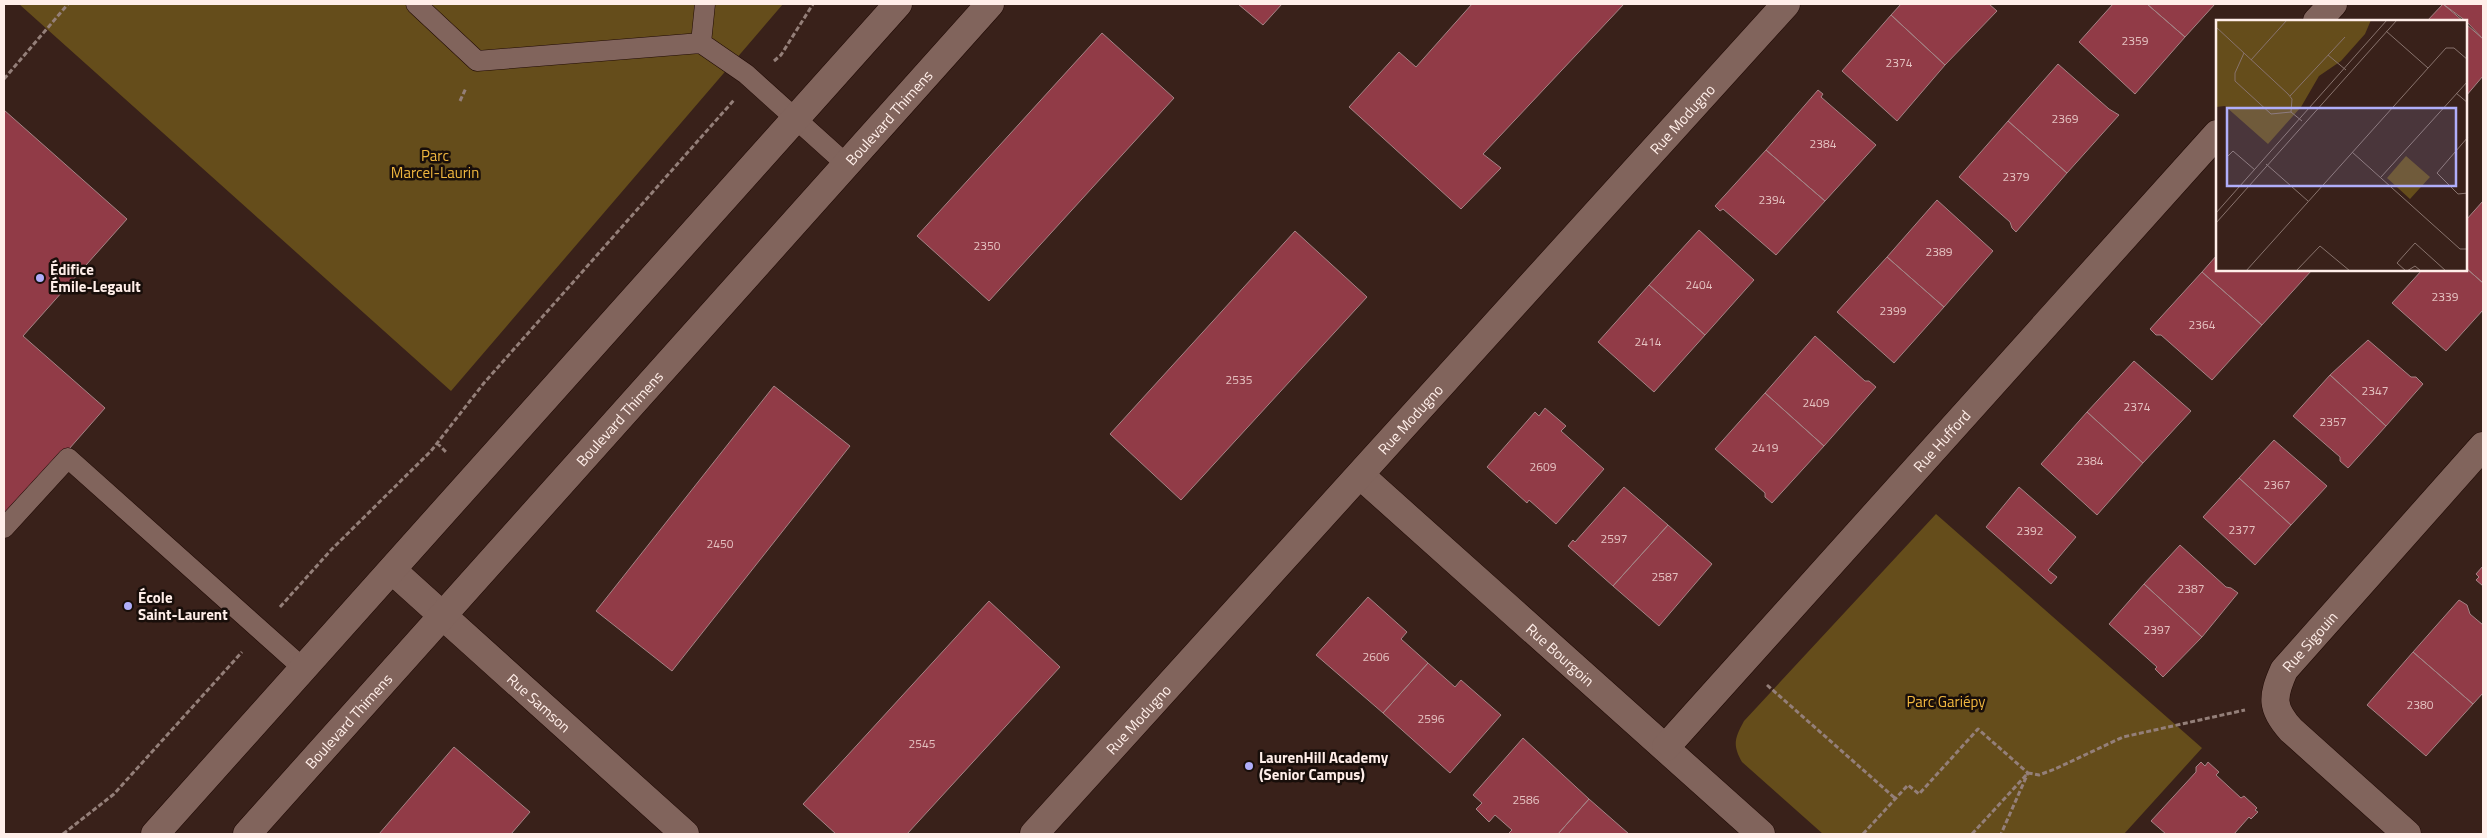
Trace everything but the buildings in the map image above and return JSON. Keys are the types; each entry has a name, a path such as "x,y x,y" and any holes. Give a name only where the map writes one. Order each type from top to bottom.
{"street":[{"path":"155,834 898,4"},
{"name":"Boulevard Thimens","path":"247,834 848,165 990,4"},
{"name":"Rue Modugno","path":"1034,834 1786,4"},
{"path":"2318,20 2333,4"},
{"name":"Rue Hufford","path":"1666,747 1743,664 2216,135"},
{"name":"Rue Sigouin","path":"2274,703 2276,686 2284,670 2483,446"},
{"name":"Rue Bourgoin","path":"1360,475 1761,834"},
{"name":"Rue Samson","path":"392,570 685,834"},
{"path":"2274,703 2279,717 2291,730 2407,834"}],"lane":[{"path":"416,4 477,61 701,43 746,74 848,165"},
{"path":"701,43 705,4"},
{"path":"4,528 68,458 304,669"}],"path":[{"path":"4,80 68,4"},
{"path":"781,55 813,4"},
{"path":"276,612 331,550 437,443 484,384 732,102"},
{"path":"437,443 446,452"},
{"path":"63,834 114,794 246,648"},
{"path":"1743,664 1896,799"},
{"path":"1862,834 1908,785 1919,794 1978,728 2028,773 2039,775 2056,769 2123,737 2186,725 2274,703"},
{"path":"1972,834 2028,773"},
{"path":"2001,834 2028,773"}],"green space":[{"name":"Parc Marcel-Laurin","path":"19,4 783,4 451,391"},
{"name":"Parc Gariépy","path":"1936,514 2202,748 2124,834 1823,834 1742,762 1737,750 1736,741 1744,721"}],"place":[{"name":"Édifice Émile-Legault","path":"40,278"},
{"name":"École Saint-Laurent","path":"128,606"},
{"name":"LaurenHill Academy (Senior Campus)","path":"1249,766"}]}
